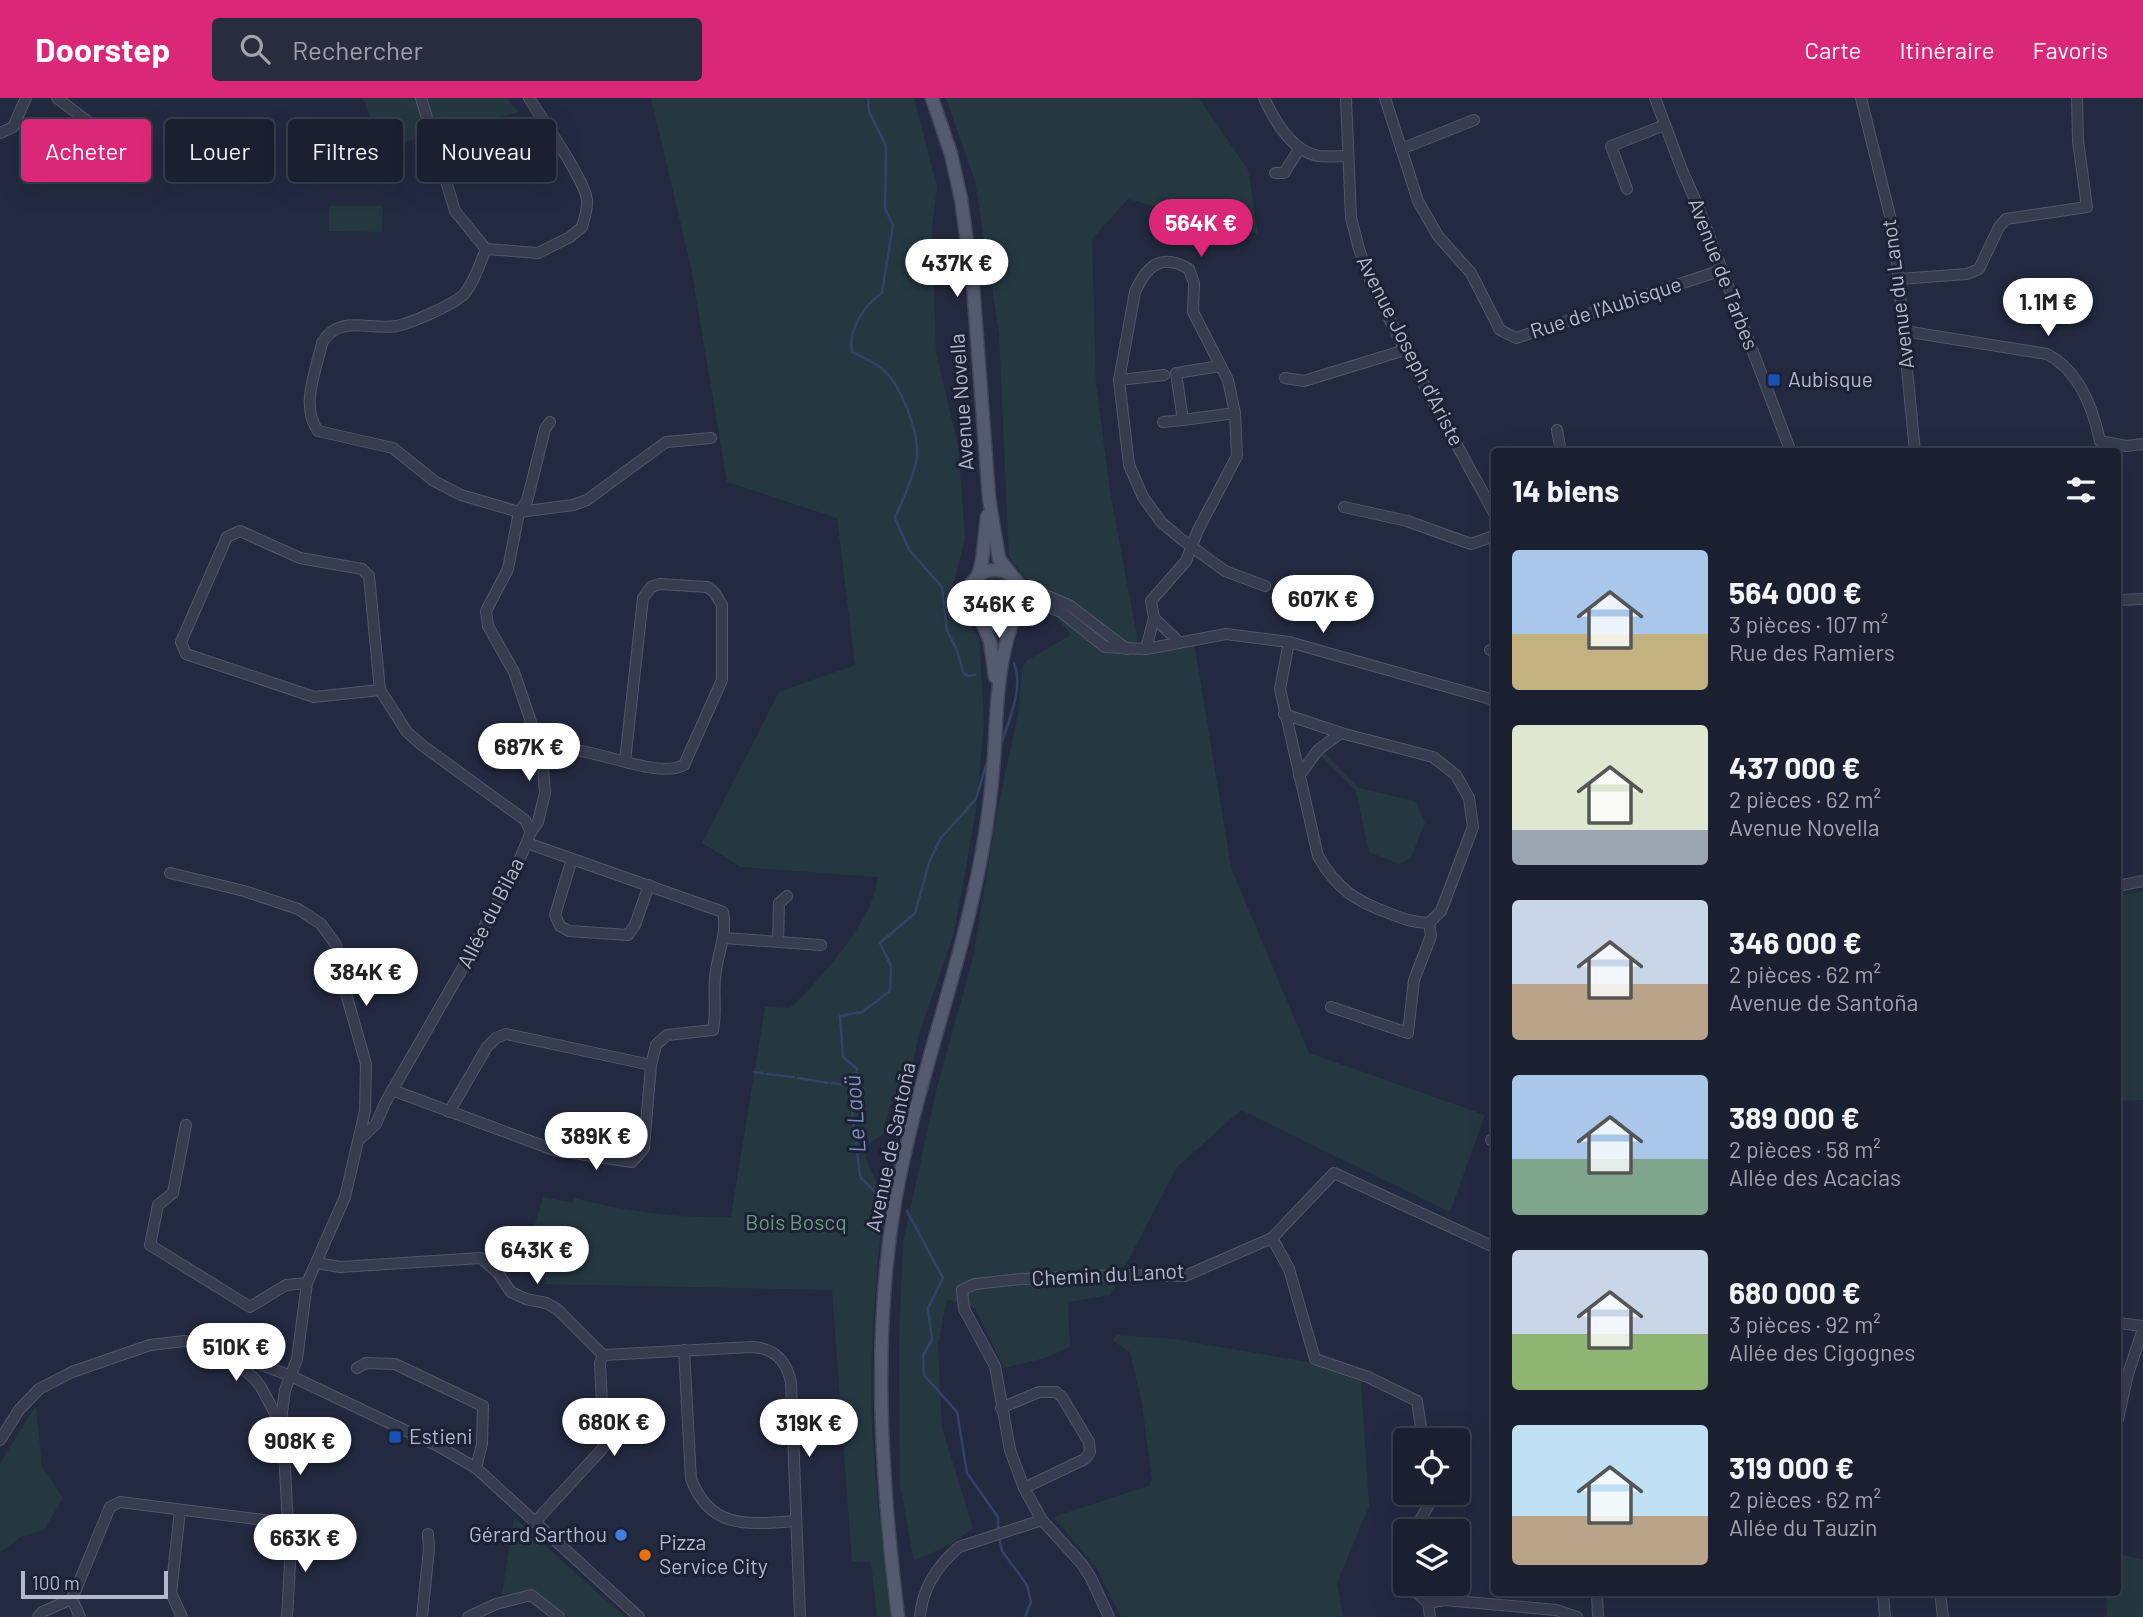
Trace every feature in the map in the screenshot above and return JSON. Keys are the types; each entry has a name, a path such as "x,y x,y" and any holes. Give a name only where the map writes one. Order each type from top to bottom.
{"main road":[{"name":"Avenue Novella","path":"932,98 951,154 968,240 989,498 999,559 1015,579"},
{"name":"Avenue Novella","path":"978,576 989,498"},
{"path":"994,570 1015,579 1022,592 1017,612 998,624 981,620 971,607 969,599 969,590 978,576 994,570"},
{"name":"Avenue de Santoña","path":"898,1617 885,1492 880,1402 887,1262 895,1200 914,1116 967,919 982,852 992,786 997,691 1004,642 1017,612"},
{"name":"Avenue de Santoña","path":"981,620 990,641 997,691"}],"street":[{"path":"0,133 13,127 26,98"},
{"path":"57,98 85,119"},
{"path":"421,98 455,211 486,248 538,253 570,237 582,227 587,200 584,188 529,98"},
{"path":"1264,98 1273,117 1300,148 1318,156 1347,156"},
{"name":"Avenue Joseph d'Ariste","path":"1346,98 1351,218 1359,249 1370,280 1405,350 1491,508"},
{"name":"Rue de l'Aubisque","path":"1385,98 1418,201 1438,236 1471,273 1500,330 1516,338 1722,270"},
{"name":"Avenue de Tarbes","path":"1655,98 1789,448"},
{"name":"Avenue du Lanot","path":"1861,98 1894,232 1915,448"},
{"path":"1899,279 1968,274 1979,269 1999,226 2006,219 2087,207 2078,141 2077,98"},
{"path":"1402,149 1474,120"},
{"path":"1627,188 1611,146 1665,125"},
{"path":"1275,173 1284,173 1300,148"},
{"path":"486,248 468,287 455,301 398,326 352,324 341,326 327,335 322,343 308,413 318,431 393,448 434,481 461,495 519,512 573,505 587,500 666,442 711,438"},
{"path":"1146,649 1154,618 1151,601 1186,561 1191,547 1198,530 1237,456 1235,413 1228,380 1193,312 1194,283 1189,269 1174,261 1158,263 1141,278 1135,292 1119,380 1129,465 1143,497 1155,513 1191,547 1224,571 1265,586"},
{"path":"1904,331 2040,351 2054,357 2077,380 2090,405 2100,446 2143,444"},
{"path":"1285,378 1304,382 1405,350"},
{"path":"1183,420 1179,373 1221,366"},
{"path":"1119,380 1164,375"},
{"path":"1163,422 1235,413"},
{"name":"Allée du Bilaa","path":"359,1140 376,1124 392,1090 462,969 538,822 545,793 542,754 514,672 488,626 486,611 508,569 519,512 527,501 545,429 550,422"},
{"path":"1558,430 1560,448"},
{"path":"1344,507 1407,522 1471,544 1491,537"},
{"path":"380,690 314,696 186,654 181,642 227,537 240,531 300,558 362,569 369,576 380,690 407,732 525,820 531,832"},
{"path":"1015,579 1069,605 1127,649"},
{"path":"542,754 565,749 625,761 676,769 684,765 722,680 722,605 715,592 707,587 660,584 651,587 643,598 625,761"},
{"path":"2121,600 2143,599"},
{"path":"1017,612 1041,604 1061,612 1105,647 1146,649 1226,634 1289,642 1491,699"},
{"path":"1154,618 1179,642"},
{"path":"1284,714 1341,733 1433,757 1456,775 1469,798 1473,827 1441,911 1429,923 1415,923 1369,906 1348,894 1329,875 1318,856 1284,714 1280,689 1289,642"},
{"path":"1299,776 1318,750 1341,733"},
{"path":"392,1090 554,1150 632,1163 643,1148 651,1065 656,1045 667,1035 713,1030 717,1013 715,977 724,938 723,912 527,843"},
{"path":"572,859 555,915 560,926 569,932 628,934 635,925 649,885"},
{"path":"170,873 298,909 321,924 336,945 345,990 366,1064 365,1111 345,1197 307,1283 297,1359 285,1390 282,1426 290,1564 288,1617"},
{"path":"2121,885 2143,881"},
{"path":"778,942 779,903 787,895"},
{"path":"1331,1007 1408,1033 1414,980 1431,936 1429,923"},
{"path":"724,938 821,944"},
{"path":"449,1112 488,1047 496,1038 506,1034 651,1065"},
{"path":"365,1111 374,1111 385,1103"},
{"path":"186,1125 173,1193 158,1205 150,1245 250,1307 285,1285 307,1283"},
{"name":"Chemin du Lanot","path":"1109,1617 1082,1564 1042,1520 1024,1488 1010,1450 995,1366 964,1309 962,1290 975,1284 1021,1279 1118,1275 1185,1276 1272,1238 1334,1172 1491,1246"},
{"path":"1272,1238 1289,1269 1315,1359 1368,1377 1417,1401 1421,1428"},
{"path":"317,1263 340,1267 481,1258 498,1273 511,1292 557,1308 603,1354 752,1347 774,1353 784,1363 791,1382 800,1617"},
{"path":"2121,1323 2143,1327 2121,1406"},
{"path":"0,1440 19,1410 39,1389 72,1373 121,1353 168,1342 184,1341 216,1348 290,1376 440,1447 476,1468 639,1617"},
{"path":"216,1348 253,1377 282,1426"},
{"path":"684,1350 691,1479 695,1491 729,1521 745,1524 796,1521"},
{"path":"535,1522 604,1447 600,1363 603,1354"},
{"path":"357,1368 366,1363 395,1364 483,1406 482,1444 476,1468"},
{"path":"1001,1408 1039,1392 1056,1392 1062,1397 1089,1442 1090,1452 1085,1459 1024,1488"},
{"path":"79,1617 72,1600 110,1507 120,1502 288,1523"},
{"path":"180,1510 171,1593 182,1617"},
{"path":"920,1617 921,1602 932,1577 948,1556 959,1547 1042,1520"},
{"path":"422,1617 428,1534"},
{"path":"468,1617 496,1604 531,1595 559,1617"},
{"path":"1420,1596 1427,1603 1430,1617"},
{"path":"1597,1596 1598,1617"},
{"path":"1883,1596 1885,1617"},
{"path":"1940,1596 1943,1617"},
{"path":"38,1617 42,1612 72,1600"},
{"path":"1427,1603 1444,1600 1556,1610 1577,1617"}],"green space":[{"path":"361,98 507,98 519,112 492,119 417,119 417,139 403,142 403,119 371,119"},
{"name":"Bois Boscq","path":"651,98 914,98 937,187 932,227 936,353 958,445 965,537 952,591 961,613 979,638 984,722 976,811 954,933 919,1034 907,1090 890,1105 884,1134 870,1143 865,1157 880,1190 873,1199 884,1207 877,1269 871,1395 890,1617 877,1617 871,1562 852,1562 832,1290 544,1284 548,1263 545,1252 528,1247 543,1197 572,1203 574,1198 612,1207 672,1215 731,1217 765,1007 790,1008 816,982 857,929 874,893 877,877 741,867 702,843 779,692 855,665 837,518 727,482 691,267"},
{"path":"946,98 1199,98 1248,170 1258,234 1128,199 1092,239 1096,384 1110,491 1140,654 1194,642 1231,868 1309,1053 1485,1115 1450,1212 1241,1110 1177,1167 1110,1295 1068,1302 1070,1347 1045,1358 1004,1368 975,1308 947,1299 938,1344 942,1428 973,1528 951,1544 914,1561 900,1485 899,1343 903,1243 936,1091 973,958 997,813 1018,714 1022,669 1026,661 1071,635 1009,557 999,333 975,181"},
{"path":"329,206 383,206 382,232 329,231"},
{"path":"995,577 1009,583 1015,597 1009,611 995,617 981,611 975,597 981,583"},
{"path":"1324,752 1359,788 1415,801 1425,822 1411,858 1399,864 1369,852 1356,791 1321,756"},
{"path":"2143,892 2143,1100 2121,1101 2121,895"},
{"path":"1116,1335 1173,1339 1308,1362 1361,1382 1369,1506 1337,1583 1343,1617 1121,1617 1096,1567 1053,1517 1149,1486 1152,1479 1142,1404 1130,1352 1113,1341"},
{"path":"36,1406 42,1466 63,1498 44,1530 20,1537 0,1553 0,1463"},
{"path":"514,1516 625,1617 567,1617 534,1593 502,1594"},
{"path":"2121,1554 2143,1560 2143,1617 2107,1617 2106,1596 2121,1596"}],"waterway":[{"name":"Le Laoü","path":"868,98 869,111 886,146 885,209 893,225 882,293 869,304 859,319 852,335 852,352 878,366 888,375 902,396 912,422 917,447 916,465 895,518 909,550 942,587 947,631 957,650 963,672 967,676 975,675"},
{"name":"Le Laoü","path":"1001,744 1016,693 1017,672 1014,663"},
{"name":"Le Laoü","path":"880,1197 860,1177 851,1100 857,1069 843,1057 840,1016 862,1012 890,991 891,966 880,943 915,913 929,863 940,839 976,799 987,762"},
{"path":"754,1072 763,1073"},
{"path":"766,1074 794,1077"},
{"path":"798,1078 828,1083"},
{"path":"831,1083 852,1086"},
{"name":"Le Laoü","path":"907,1211 943,1278 928,1308 932,1340 923,1355 924,1375 957,1412 967,1473 998,1517 998,1530"},
{"name":"Le Laoü","path":"999,1537 1002,1551 1027,1585 1031,1602 1025,1617"}],"place":[{"name":"Aubisque","path":"1774,380"},
{"name":"Estieni","path":"395,1437"},
{"name":"Gérard Sarthou","path":"621,1535"},
{"name":"Pizza Service City","path":"645,1555"}]}
